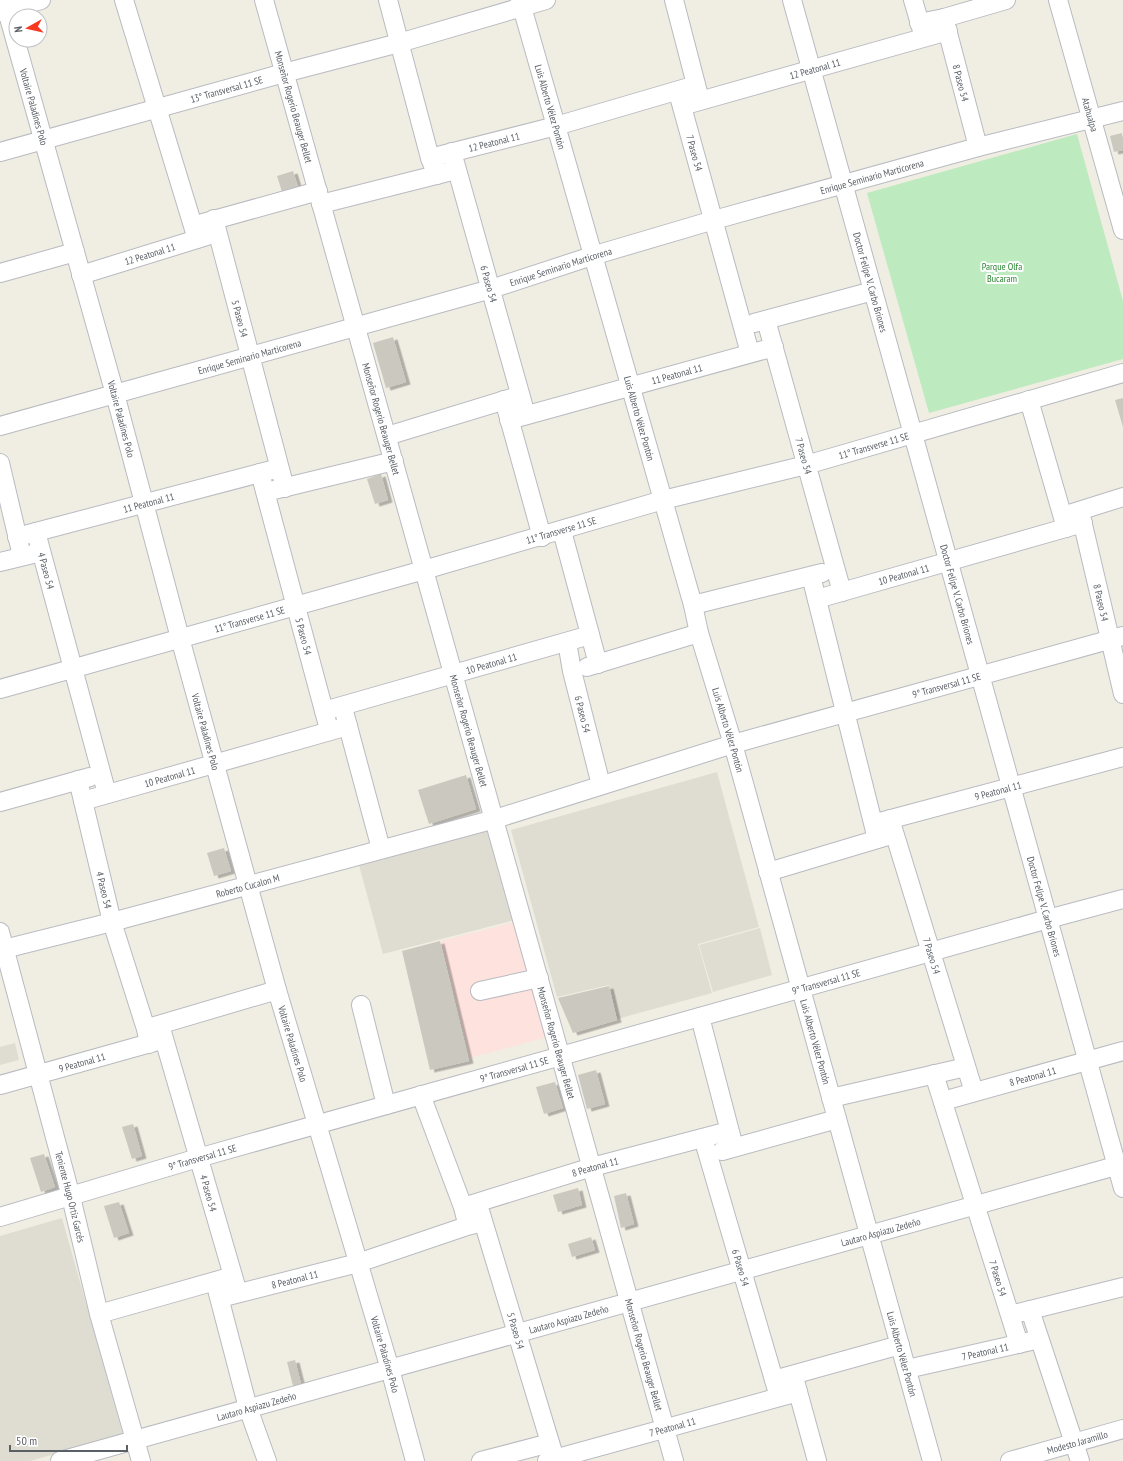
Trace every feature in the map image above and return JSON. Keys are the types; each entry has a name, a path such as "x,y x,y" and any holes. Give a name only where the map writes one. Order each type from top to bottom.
{"street":[{"path":"4,8 41,0"},
{"name":"Monseñor Rogerio Beauger Bellet","path":"264,0 674,1461"},
{"path":"388,0 430,158 437,175"},
{"name":"13° Transversal 11 SE","path":"0,152 284,73 399,43 521,3 546,0"},
{"path":"674,0 698,93"},
{"name":"Doctor Felipe V. Carbo Briones","path":"792,0 1087,1061 1120,1165 1123,1188"},
{"path":"913,0 922,31"},
{"name":"12 Peatonal 11","path":"430,158 556,126 680,99 698,93 812,70 922,31 946,25 1006,0"},
{"name":"Atahualpa","path":"1058,0 1123,230"},
{"path":"127,1 194,232"},
{"name":"Luis Alberto Vélez Pontón","path":"521,3 801,988 932,1461"},
{"name":"Voltaire Paladines Polo","path":"4,8 115,394 214,764 277,990 390,1369 415,1461"},
{"name":"8 Paseo 54","path":"946,25 978,147"},
{"name":"7 Paseo 54","path":"680,99 750,353"},
{"name":"Enrique Seminario Marticorena","path":"0,426 491,290 592,256 714,220 978,147 1123,111"},
{"name":"6 Paseo 54","path":"452,152 491,290 512,398 518,418 542,536"},
{"name":"12 Peatonal 11","path":"81,276 194,232 319,198 457,170"},
{"name":"5 Paseo 54","path":"216,226 284,488"},
{"path":"0,273 75,252"},
{"path":"743,326 873,291"},
{"name":"7 Paseo 54","path":"766,320 842,592"},
{"name":"11 Peatonal 11","path":"518,418 774,347"},
{"name":"11° Transverse 11 SE","path":"0,689 562,531 663,500 806,465 1123,373"},
{"path":"386,436 512,398"},
{"path":"1029,400 1064,522"},
{"path":"265,493 394,461"},
{"name":"4 Paseo 54","path":"0,463 22,556"},
{"name":"11 Peatonal 11","path":"17,537 279,468"},
{"name":"5 Paseo 54","path":"260,473 329,731"},
{"name":"10 Peatonal 11","path":"817,599 948,562 1081,517 1123,498"},
{"name":"8 Paseo 54","path":"1081,517 1117,637 1123,694"},
{"path":"562,531 598,664"},
{"name":"4 Paseo 54","path":"36,532 74,667 107,794"},
{"path":"0,562 42,552"},
{"path":"693,605 835,570"},
{"name":"7 Paseo 54","path":"811,576 845,712 884,829 931,953 974,1092"},
{"path":"572,671 699,633"},
{"name":"10 Peatonal 11","path":"324,711 590,635"},
{"name":"9° Transversal 11 SE","path":"494,819 732,744 1117,637"},
{"name":"6 Paseo 54","path":"567,642 572,671 601,785"},
{"path":"342,705 381,849"},
{"name":"10 Peatonal 11","path":"83,801 348,726"},
{"name":"9 Peatonal 11","path":"768,872 884,829 1011,786 1122,761"},
{"path":"0,802 102,774"},
{"name":"4 Paseo 54","path":"78,780 112,922 155,1034 198,1158 226,1287 248,1408 267,1461"},
{"name":"Roberto Cucalon M","path":"2,944 112,922 494,819"},
{"name":"9° Transversal 11 SE","path":"0,1217 198,1158 700,1016 931,953 1048,919 1123,900"},
{"name":"Teniente Hugo Ortiz Garcés","path":"2,944 70,1197 99,1314 141,1461"},
{"path":"480,991 539,978"},
{"name":"9 Peatonal 11","path":"0,1085 38,1075 277,990"},
{"path":"361,1005 386,1105"},
{"path":"700,1016 732,1139"},
{"name":"8 Peatonal 11","path":"943,1101 1123,1051"},
{"path":"831,1098 966,1067"},
{"name":"7 Paseo 54","path":"934,1074 1019,1344"},
{"name":"5 Paseo 54","path":"421,1095 470,1205 475,1224 516,1334 546,1454"},
{"name":"8 Peatonal 11","path":"470,1205 592,1166 703,1138 732,1139 837,1119"},
{"name":"6 Paseo 54","path":"703,1138 779,1397"},
{"name":"8 Peatonal 11","path":"708,1155 732,1139"},
{"name":"Lautaro Aspiazu Zedeño","path":"60,1461 1120,1165"},
{"name":"8 Peatonal 11","path":"99,1314 226,1287 358,1263 475,1224"},
{"path":"1010,1315 1123,1286"},
{"path":"1030,1310 1080,1461"},
{"name":"7 Peatonal 11","path":"907,1369 1040,1339"},
{"path":"774,1380 900,1345"},
{"path":"793,1374 817,1461"},
{"name":"7 Peatonal 11","path":"481,1461 546,1454 665,1428 798,1392"},
{"name":"Modesto Jaramillo","path":"1010,1461 1123,1429"}],"shaded area":[{"path":"717,772 759,927 698,944 712,993 617,1019 609,985 557,997 511,830"},
{"path":"488,830 515,920 383,954 359,865"},
{"path":"515,922 547,1037 470,1058 441,941"},
{"path":"760,928 772,975 713,992 699,945"},
{"path":"15,1043 19,1060 0,1065 0,1047"},
{"path":"62,1218 123,1435 30,1461 0,1461 0,1236"}],"green space":[{"name":"Parque Olfa Bucaram","path":"1077,134 1123,301 1123,359 929,413 867,193"}],"building":[{"path":"1122,133 1123,150 1114,152 1110,136"},
{"path":"293,171 299,190 283,195 277,176"},
{"path":"393,337 406,382 386,388 373,343"},
{"path":"1123,398 1123,427 1115,400"},
{"path":"381,474 388,500 375,504 367,479"},
{"path":"466,775 476,809 429,824 418,790"},
{"path":"224,848 231,871 214,876 207,853"},
{"path":"440,941 469,1061 430,1070 402,951"},
{"path":"609,986 617,1020 573,1033 558,998"},
{"path":"596,1070 605,1104 587,1109 578,1075"},
{"path":"555,1082 563,1108 544,1114 536,1087"},
{"path":"133,1124 142,1156 132,1159 122,1127"},
{"path":"44,1154 55,1187 41,1192 30,1158"},
{"path":"578,1188 582,1205 558,1212 553,1195"},
{"path":"626,1193 634,1224 621,1228 614,1196"},
{"path":"119,1202 129,1233 114,1238 104,1206"},
{"path":"591,1237 595,1250 572,1257 568,1244"},
{"path":"295,1360 301,1384 293,1386 287,1362"}]}
